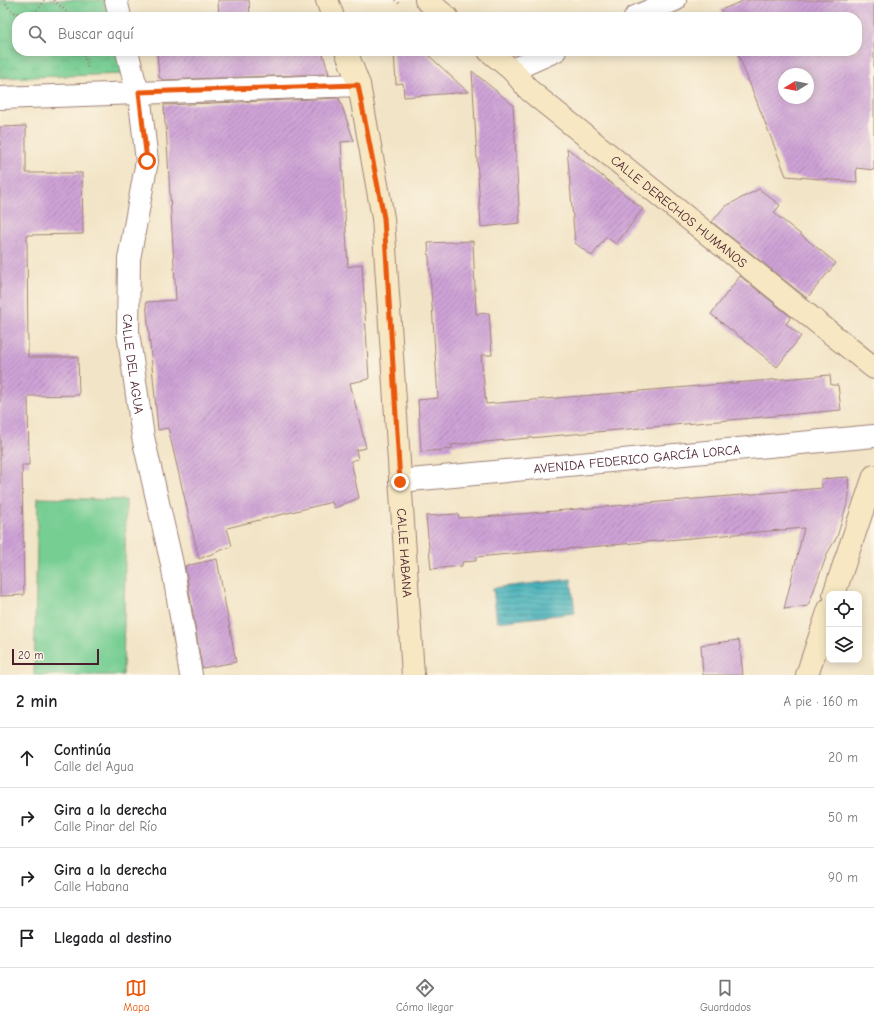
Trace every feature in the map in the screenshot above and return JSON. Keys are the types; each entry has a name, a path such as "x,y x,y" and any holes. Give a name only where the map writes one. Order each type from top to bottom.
{"street":[{"path":"116,0 119,12"},
{"path":"326,0 331,12"},
{"path":"426,0 441,12"},
{"path":"647,12 675,0"},
{"name":"CALLE DEL AGUA","path":"128,56 139,92 147,161 129,259 128,332 143,437 172,564 191,675"},
{"name":"CALLE HABANA","path":"348,56 358,85 384,218 413,675"},
{"name":"CALLE DERECHOS HUMANOS","path":"495,56 512,70 530,91 874,368"},
{"path":"512,70 544,56"},
{"path":"0,98 358,85"},
{"name":"AVENIDA FEDERICO GARCÍA LORCA","path":"400,482 874,436"},
{"path":"835,591 874,476"},
{"path":"807,675 826,618"}],"path":[{"path":"4,0 11,11 14,12"},
{"path":"34,12 42,5 44,0"},
{"path":"54,0 67,12"},
{"path":"84,56 90,75"}],"green space":[{"path":"0,0 109,0 112,12 12,12 12,56 121,56 125,74 0,78"},
{"path":"38,498 126,500 123,675 34,675"}],"water":[{"path":"571,579 575,613 497,622 493,588"}],"building":[{"path":"218,0 249,0 250,12 219,12"},
{"path":"745,0 874,0 874,170 856,168 857,182 786,176 739,56 862,56 862,12 722,12 721,10"},
{"path":"157,56 324,56 329,74 162,80 159,78"},
{"path":"394,56 429,56 468,92 404,97 403,83 396,84"},
{"path":"472,71 513,105 520,223 481,227"},
{"path":"339,98 354,141 341,142 348,267 362,264 369,379 350,383 366,448 356,450 358,459 351,461 359,498 334,508 332,502 227,528 232,546 199,559 168,428 158,430 146,302 176,300 164,105"},
{"path":"26,126 26,173 82,173 83,234 27,235 28,357 78,357 79,395 28,396 29,465 22,465 24,595 0,596 0,127"},
{"path":"567,148 643,209 616,244 606,237 592,256 575,243"},
{"path":"759,189 780,205 774,213 836,263 807,298 712,222 724,207"},
{"path":"473,241 476,314 489,313 492,355 481,355 486,404 830,375 831,385 838,385 841,410 451,445 452,449 421,452 418,400 438,398 428,243"},
{"path":"740,276 791,317 786,324 801,336 777,367 711,314"},
{"path":"848,477 849,497 837,537 828,552 808,606 784,609 804,528 476,557 476,561 462,562 462,566 431,569 426,516 458,514 459,518 473,518 822,488 821,479"},
{"path":"217,559 236,662 202,668 185,566"},
{"path":"739,640 743,675 703,675 701,645"}],"route":[{"path":"147,161 139,92 358,85 384,218 400,482"}]}
